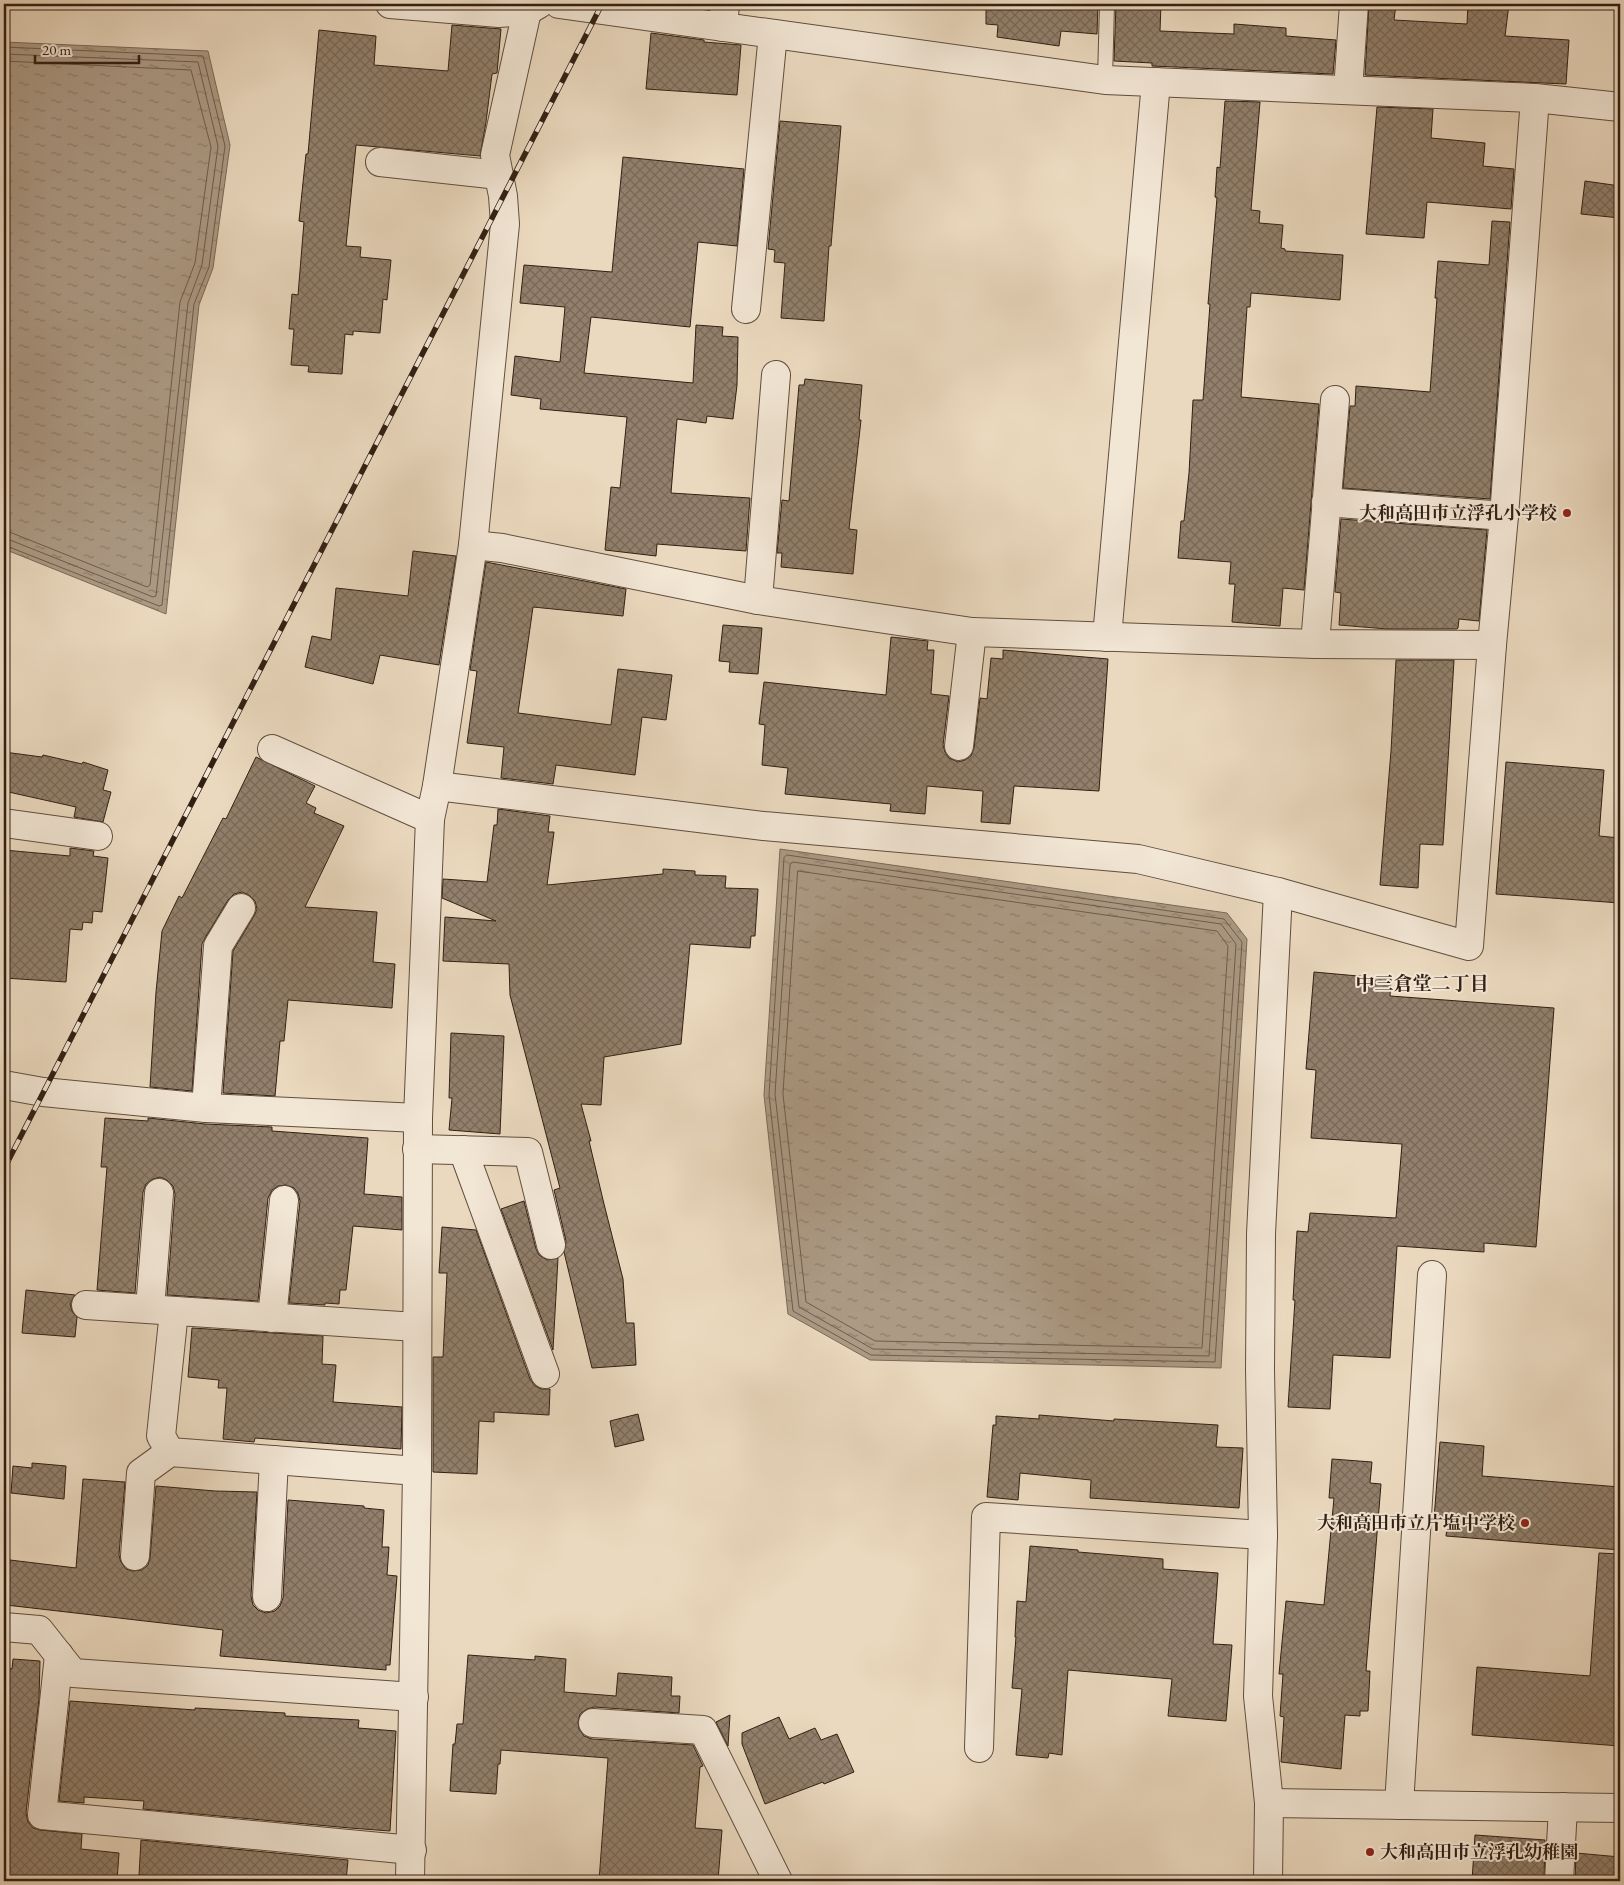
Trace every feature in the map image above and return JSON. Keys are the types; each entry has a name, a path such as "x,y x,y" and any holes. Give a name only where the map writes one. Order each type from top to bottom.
{"street":[{"path":"403,4 499,13 531,6 495,155 506,224 473,545 437,786 430,819 417,1149 417,1472 414,1697 410,1781 412,1850 410,1881"},
{"path":"559,4 724,15 772,34 1105,80 1535,98 1620,108"},
{"path":"1348,90 1354,4"},
{"path":"746,309 772,34"},
{"path":"1107,637 1156,82"},
{"path":"437,786 764,826 1138,858 1278,892 1469,946 1504,516 1535,98"},
{"path":"380,162 499,175"},
{"path":"758,600 776,375"},
{"path":"1315,644 1335,400"},
{"path":"1326,502 1504,516"},
{"path":"473,545 502,548 758,600 972,632 1315,644 1492,645"},
{"path":"959,746 972,632"},
{"path":"272,749 430,819"},
{"path":"4,823 98,836"},
{"path":"1268,1881 1269,1803 1258,1696 1263,1535 1260,1370 1261,1234 1278,892"},
{"path":"206,1108 218,946 241,908"},
{"path":"4,1085 43,1092 206,1108 418,1118"},
{"path":"417,1149 528,1152 551,1245"},
{"path":"463,1150 545,1374"},
{"path":"159,1193 162,1310 161,1436 170,1452"},
{"path":"272,1318 284,1200"},
{"path":"1399,1805 1432,1275"},
{"path":"86,1306 416,1327"},
{"path":"135,1556 141,1473 170,1452 417,1472"},
{"path":"267,1597 274,1460"},
{"path":"979,1748 986,1517 1263,1535"},
{"path":"4,1626 39,1630 73,1673 414,1697"},
{"path":"59,1655 42,1814 412,1850"},
{"path":"593,1723 703,1730 778,1881"},
{"path":"1269,1803 1620,1808"},
{"path":"1559,1881 1563,1807"}],"lane":[{"path":"1105,80 1107,4"}],"water":[{"path":"4,42 208,51 230,145 213,268 199,305 166,614 4,549"},
{"path":"780,849 1227,913 1247,939 1221,1368 870,1360 788,1314 764,1095"}],"building":[{"path":"671,4 706,4 706,9"},
{"path":"986,4 1098,4 1097,34 1061,31 1059,46 997,37 998,25 986,24"},
{"path":"1116,4 1161,4 1160,31 1234,34 1234,24 1286,28 1286,36 1336,40 1333,74 1152,66 1152,63 1114,61"},
{"path":"1369,4 1396,4 1394,20 1467,24 1468,4 1509,4 1505,36 1569,40 1566,84 1365,75"},
{"path":"452,25 501,29 497,73 492,74 480,156 356,145 346,246 361,247 360,257 391,260 387,300 383,299 380,333 353,331 353,335 345,334 342,374 308,372 309,366 291,365 294,329 289,329 292,294 298,295 304,222 299,221 306,154 308,154 319,30 376,36 374,65 448,71"},
{"path":"651,33 704,40 704,42 741,45 737,95 646,89"},
{"path":"1225,101 1260,102 1251,210 1260,211 1259,223 1283,225 1281,248 1285,249 1285,251 1343,255 1340,300 1251,293 1250,307 1247,307 1241,397 1319,404 1304,590 1283,588 1280,626 1232,622 1235,584 1229,584 1231,562 1178,558 1181,521 1184,521 1189,473 1193,400 1203,400 1210,304 1208,304 1217,198 1215,197 1217,167 1220,168"},
{"path":"1377,107 1433,109 1431,138 1485,143 1483,166 1514,169 1511,209 1427,202 1424,238 1366,234"},
{"path":"780,121 841,126 831,246 829,246 824,321 781,318 785,263 774,262 775,250 768,249"},
{"path":"623,157 744,169 737,246 698,242 690,327 591,317 584,373 693,383 696,325 723,327 722,336 738,337 737,385 733,419 707,416 706,423 677,419 671,493 750,498 746,551 657,544 656,556 605,550 611,487 620,488 627,417 540,409 541,399 511,395 515,356 560,362 565,307 520,303 524,265 612,272"},
{"path":"1585,181 1620,186 1620,218 1581,214"},
{"path":"1492,221 1510,222 1490,499 1343,488 1350,406 1355,406 1356,386 1430,392 1438,261 1489,265"},
{"path":"805,379 862,385 859,420 861,420 849,529 857,530 853,574 781,567 782,553 777,553 782,500 789,501 799,385 804,385"},
{"path":"1341,519 1487,530 1479,621 1459,619 1457,629 1387,629 1339,625 1341,593 1335,592"},
{"path":"413,551 456,556 439,665 380,655 373,684 305,667 312,636 331,640 336,588 408,596"},
{"path":"486,562 626,589 623,616 533,607 518,713 611,725 618,669 672,675 666,720 642,717 635,775 556,765 553,784 501,778 504,747 467,743 477,671 470,670"},
{"path":"723,625 762,628 758,674 729,672 730,662 719,661"},
{"path":"891,637 928,641 927,650 934,650 931,694 949,696 943,745 949,758 958,762 971,756 974,748 980,698 987,699 991,658 1003,659 1003,650 1108,659 1099,791 1014,786 1010,824 981,822 983,791 927,786 925,814 890,811 891,804 785,794 788,768 762,765 765,725 759,724 764,682 886,695"},
{"path":"1396,660 1454,660 1443,845 1420,844 1418,888 1380,885"},
{"path":"4,752 42,757 43,755 82,764 83,762 108,770 103,790 111,792 103,822 74,817 76,807 4,791"},
{"path":"256,757 315,786 306,803 316,808 314,813 344,826 305,907 377,912 373,962 395,964 392,1008 288,1000 284,1041 280,1041 275,1096 223,1093 233,951 257,909 255,901 249,895 242,892 234,894 228,900 202,944 192,1091 150,1087 162,931 179,896 182,898 223,818 226,819"},
{"path":"1506,762 1604,770 1599,836 1620,838 1620,903 1496,894"},
{"path":"498,809 550,816 548,832 554,832 547,885 663,874 663,869 695,871 695,875 726,876 725,888 758,889 755,936 751,936 750,948 690,944 681,1044 604,1057 601,1105 581,1104 623,1279 626,1323 634,1323 636,1365 592,1368 564,1252 566,1241 554,1190 560,1188 510,995 509,964 443,961 445,917 496,921 442,898 443,879 487,882 494,825 497,825"},
{"path":"70,848 94,851 93,856 108,858 102,912 93,911 92,923 83,922 82,930 70,929 66,982 4,978 4,850 70,856"},
{"path":"1314,972 1391,979 1390,996 1554,1008 1536,1247 1484,1243 1484,1252 1397,1246 1390,1358 1333,1355 1330,1409 1288,1407 1295,1300 1293,1300 1297,1231 1308,1232 1310,1213 1396,1218 1402,1144 1311,1138 1316,1070 1306,1069"},
{"path":"451,1033 504,1036 500,1134 449,1130 452,1098 449,1098"},
{"path":"105,1118 148,1121 148,1118 205,1124 272,1127 272,1131 368,1138 364,1194 402,1197 402,1230 353,1226 346,1290 340,1290 339,1304 289,1303 300,1201 298,1193 294,1188 286,1185 278,1186 272,1190 268,1198 258,1301 167,1295 175,1194 173,1186 167,1180 160,1177 146,1184 143,1192 135,1293 97,1290 107,1167 101,1167"},
{"path":"524,1201 539,1255 547,1260 558,1258 553,1350 501,1209"},
{"path":"442,1227 476,1230 530,1379 535,1386 542,1389 550,1389 549,1415 494,1412 494,1422 479,1421 477,1474 433,1472 433,1357 443,1357 447,1273 439,1273"},
{"path":"26,1290 75,1295 70,1304 72,1311 77,1317 75,1337 22,1333"},
{"path":"192,1328 323,1336 322,1364 336,1365 333,1402 402,1407 401,1449 255,1438 254,1442 223,1439 227,1388 218,1388 219,1380 188,1377"},
{"path":"638,1414 644,1440 615,1447 610,1421"},
{"path":"1039,1415 1114,1421 1114,1419 1218,1425 1216,1447 1243,1448 1239,1508 1090,1498 1091,1480 1020,1473 1018,1500 987,1497 993,1425 996,1425 996,1416 1039,1419"},
{"path":"1440,1442 1484,1446 1482,1476 1620,1487 1620,1550 1446,1536 1448,1520 1434,1519"},
{"path":"1332,1459 1372,1462 1370,1483 1381,1484 1366,1671 1370,1671 1368,1711 1360,1711 1360,1716 1345,1715 1341,1769 1281,1762 1284,1717 1280,1716 1283,1674 1279,1674 1286,1601 1324,1605 1334,1498 1329,1498"},
{"path":"32,1463 66,1466 64,1499 11,1493 13,1466 32,1468"},
{"path":"83,1479 125,1482 119,1555 126,1569 133,1571 142,1570 148,1565 150,1558 156,1486 257,1492 251,1596 253,1605 258,1610 266,1613 275,1611 280,1606 283,1598 288,1500 364,1506 364,1508 384,1510 382,1547 389,1547 387,1575 397,1576 390,1665 386,1665 386,1670 220,1656 223,1630 6,1605 10,1560 76,1568"},
{"path":"1030,1546 1163,1559 1163,1569 1218,1573 1213,1644 1232,1645 1226,1721 1168,1716 1172,1679 1068,1670 1062,1755 1049,1753 1048,1758 1016,1755 1022,1689 1012,1688 1017,1601 1026,1602"},
{"path":"1599,1553 1620,1554 1620,1746 1472,1735 1477,1667 1590,1676"},
{"path":"468,1655 535,1660 535,1656 566,1659 564,1692 616,1696 618,1673 672,1677 671,1696 680,1696 679,1713 594,1707 580,1714 579,1729 584,1736 592,1739 693,1745 703,1766 700,1767 695,1828 722,1830 718,1881 599,1881 608,1758 501,1750 496,1794 450,1791 453,1744 455,1744 457,1724 463,1724"},
{"path":"13,1659 40,1661 39,1699 26,1813 28,1822 33,1828 40,1830 82,1834 81,1849 119,1853 117,1881 4,1881 4,1668 12,1669"},
{"path":"70,1701 195,1710 195,1708 285,1713 285,1716 359,1720 358,1728 396,1731 390,1831 143,1809 144,1801 84,1797 84,1803 59,1801"},
{"path":"730,1715 728,1746 716,1722"},
{"path":"779,1717 789,1739 815,1728 821,1740 837,1734 854,1772 765,1804 742,1744 742,1733"},
{"path":"1475,1835 1545,1840 1544,1881 1472,1881"},
{"path":"141,1840 348,1860 346,1881 227,1881 139,1875"},
{"path":"1576,1853 1620,1857 1620,1881 1575,1881"}],"railway":[{"path":"4,1169 602,4"}],"place":[{"name":"大和高田市立浮孔小学校","path":"1567,513"},
{"name":"大和高田市立片塩中学校","path":"1525,1523"},
{"name":"大和高田市立浮孔幼稚園","path":"1370,1852"}],"district":[{"name":"中三倉堂二丁目","path":"1422,983"}]}
